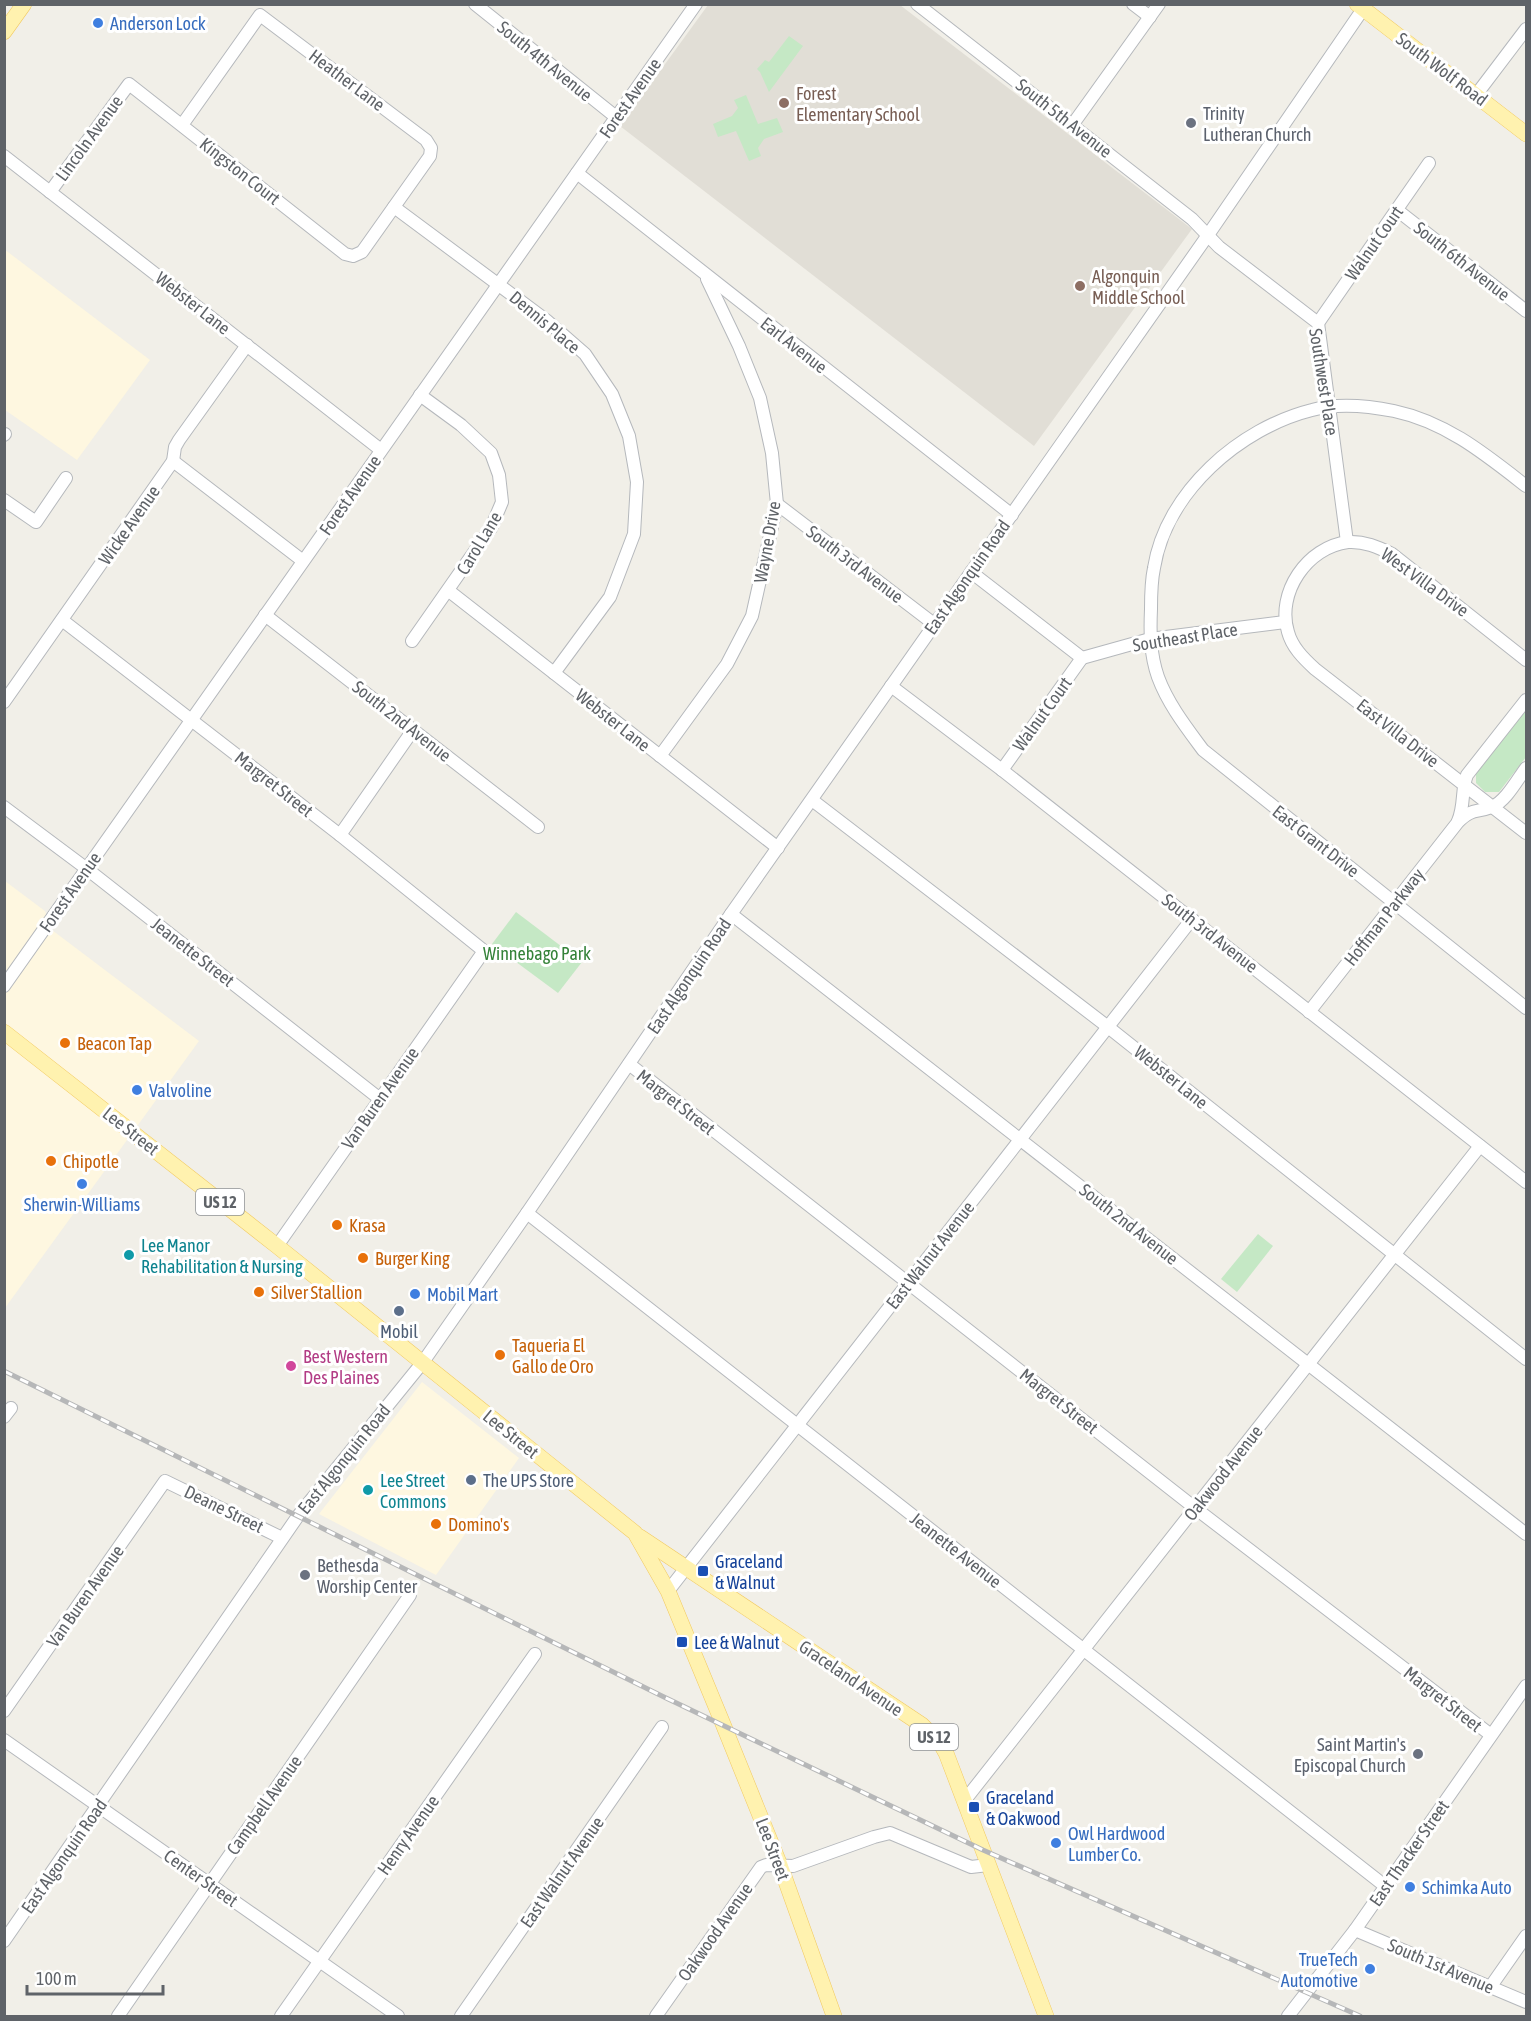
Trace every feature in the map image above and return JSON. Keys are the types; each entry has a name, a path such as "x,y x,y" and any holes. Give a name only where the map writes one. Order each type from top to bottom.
{"main road":[{"path":"4,32 24,4"},
{"name":"South Wolf Road","path":"1362,6 1527,134"},
{"name":"Lee Street","path":"4,1032 277,1246 635,1533 668,1590 780,1865 834,2016"},
{"name":"Graceland Avenue","path":"635,1533 922,1725 932,1735 946,1753 1046,2016"}],"street":[{"name":"South 4th Avenue","path":"474,4 616,117"},
{"name":"South 5th Avenue","path":"917,4 1073,124 1192,219 1208,235"},
{"path":"1133,4 1149,17"},
{"path":"1073,124 1158,4"},
{"name":"Forest Avenue","path":"4,986 694,5"},
{"name":"East Algonquin Road","path":"4,1941 282,1538 423,1362 731,914 1208,235 1362,6"},
{"name":"Heather Lane","path":"182,125 260,15 426,140 431,148 430,156 362,252 353,256"},
{"path":"1476,95 1527,29"},
{"name":"Kingston Court","path":"129,84 345,254 353,256"},
{"name":"Lincoln Avenue","path":"50,192 129,84"},
{"name":"Webster Lane","path":"4,156 381,450"},
{"name":"Walnut Court","path":"1318,323 1429,163"},
{"name":"Earl Avenue","path":"576,174 1012,515"},
{"name":"Dennis Place","path":"394,207 546,320 585,354 612,394 629,436 638,482 634,534 610,597 554,673"},
{"name":"South 6th Avenue","path":"1397,210 1527,311"},
{"name":"Southwest Place","path":"1208,235 1219,247 1318,323 1347,542"},
{"name":"Wayne Drive","path":"660,756 727,664 752,616 777,504 772,453 760,398 739,346 706,276"},
{"name":"Wicke Avenue","path":"4,702 173,461 175,447 179,440 247,345"},
{"name":"Carol Lane","path":"412,641 449,591 497,517 502,502 502,486 491,453 461,425 420,395"},
{"name":"East Grant Drive","path":"1527,486 1463,438 1434,423 1393,411 1368,407 1314,409 1260,430 1230,449 1208,468 1188,493 1169,525 1154,567 1150,639 1158,677 1170,702 1203,750 1527,1008"},
{"path":"173,461 303,561"},
{"path":"4,500 36,522 66,478"},
{"name":"South 3rd Avenue","path":"777,504 934,624"},
{"path":"1286,622 1287,598 1302,568 1316,555 1347,542"},
{"name":"West Villa Drive","path":"1347,542 1367,544 1392,554 1527,660"},
{"path":"971,572 1082,658"},
{"name":"Webster Lane","path":"449,591 778,848"},
{"name":"South 2nd Avenue","path":"265,615 538,827"},
{"name":"Margret Street","path":"62,620 340,835 484,951"},
{"name":"Southeast Place","path":"1082,658 1150,639 1286,622"},
{"name":"East Villa Drive","path":"1286,622 1294,647 1314,669 1527,833"},
{"name":"Walnut Court","path":"1002,770 1082,658"},
{"name":"South 3rd Avenue","path":"891,686 1002,770 1527,1182"},
{"name":"Hoffman Parkway","path":"1458,822 1463,810 1464,784 1467,775 1527,700"},
{"path":"340,835 413,730"},
{"name":"Hoffman Parkway","path":"1310,1012 1458,822 1467,814 1492,807 1501,800 1527,768"},
{"name":"Webster Lane","path":"812,800 1108,1027 1527,1359"},
{"name":"Jeanette Street","path":"4,807 87,869 380,1099"},
{"name":"South 2nd Avenue","path":"731,914 1527,1534"},
{"name":"East Walnut Avenue","path":"668,1590 1192,919"},
{"name":"Van Buren Avenue","path":"277,1246 484,951"},
{"name":"Margret Street","path":"628,1065 1195,1508 1491,1735"},
{"name":"Oakwood Avenue","path":"965,1800 1480,1146"},
{"name":"Jeanette Avenue","path":"527,1213 1385,1886"},
{"name":"Van Buren Avenue","path":"4,1711 165,1481"},
{"name":"Deane Street","path":"165,1481 282,1538"},
{"name":"Campbell Avenue","path":"118,2016 410,1595"},
{"name":"Henry Avenue","path":"281,2016 535,1654"},
{"name":"East Thacker Street","path":"1288,2016 1355,1930 1527,1686"},
{"name":"East Walnut Avenue","path":"461,2016 662,1727"},
{"name":"Center Street","path":"4,1740 398,2016"},
{"name":"Oakwood Avenue","path":"656,2016 761,1867 793,1866 874,1836 890,1833 971,1867 988,1865"},
{"name":"South 1st Avenue","path":"1355,1930 1527,2002"},
{"path":"1491,1986 1527,1936"}],"shaded area":[{"path":"708,5 900,5 1192,229 1034,446 620,126"},
{"path":"4,249 150,360 77,460 5,410"},
{"path":"5,881 45,911 52,930 199,1041 5,1308"},
{"name":"Lee Street Commons","path":"422,1382 519,1458 436,1575 319,1514"}],"green space":[{"path":"789,36 803,46 769,92 757,69 765,60 769,62"},
{"path":"746,95 758,124 777,118 783,132 764,139 758,148 761,156 749,161 736,131 718,137 713,124 732,116 738,108 734,100"},
{"path":"1526,708 1526,757 1499,792 1485,792 1476,783 1476,771"},
{"name":"Winnebago Park","path":"516,912 582,962 558,993 492,944"},
{"path":"1258,1234 1273,1246 1237,1292 1221,1279"}],"railway":[{"path":"4,1371 664,1697 983,1850 1360,2016"}],"place":[{"name":"Anderson Lock","path":"98,23"},
{"name":"Forest Elementary School","path":"784,103"},
{"name":"Trinity Lutheran Church","path":"1191,123"},
{"name":"Algonquin Middle School","path":"1080,286"},
{"name":"Beacon Tap","path":"65,1043"},
{"name":"Valvoline","path":"137,1090"},
{"name":"Chipotle","path":"51,1161"},
{"name":"Sherwin-Williams","path":"82,1184"},
{"name":"Krasa","path":"337,1225"},
{"name":"Lee Manor Rehabilitation & Nursing","path":"129,1255"},
{"name":"Burger King","path":"363,1258"},
{"name":"Silver Stallion","path":"259,1292"},
{"name":"Mobil Mart","path":"415,1294"},
{"name":"Mobil","path":"399,1311"},
{"name":"Taqueria El Gallo de Oro","path":"500,1355"},
{"name":"Best Western Des Plaines","path":"291,1366"},
{"name":"The UPS Store","path":"471,1480"},
{"name":"Lee Street Commons","path":"368,1490"},
{"name":"Domino's","path":"436,1524"},
{"name":"Graceland & Walnut","path":"703,1571"},
{"name":"Bethesda Worship Center","path":"305,1575"},
{"name":"Lee & Walnut","path":"682,1642"},
{"name":"Saint Martin's Episcopal Church","path":"1418,1754"},
{"name":"Graceland & Oakwood","path":"974,1807"},
{"name":"Owl Hardwood Lumber Co.","path":"1056,1843"},
{"name":"Schimka Auto","path":"1410,1887"},
{"name":"TrueTech Automotive","path":"1370,1969"}]}
